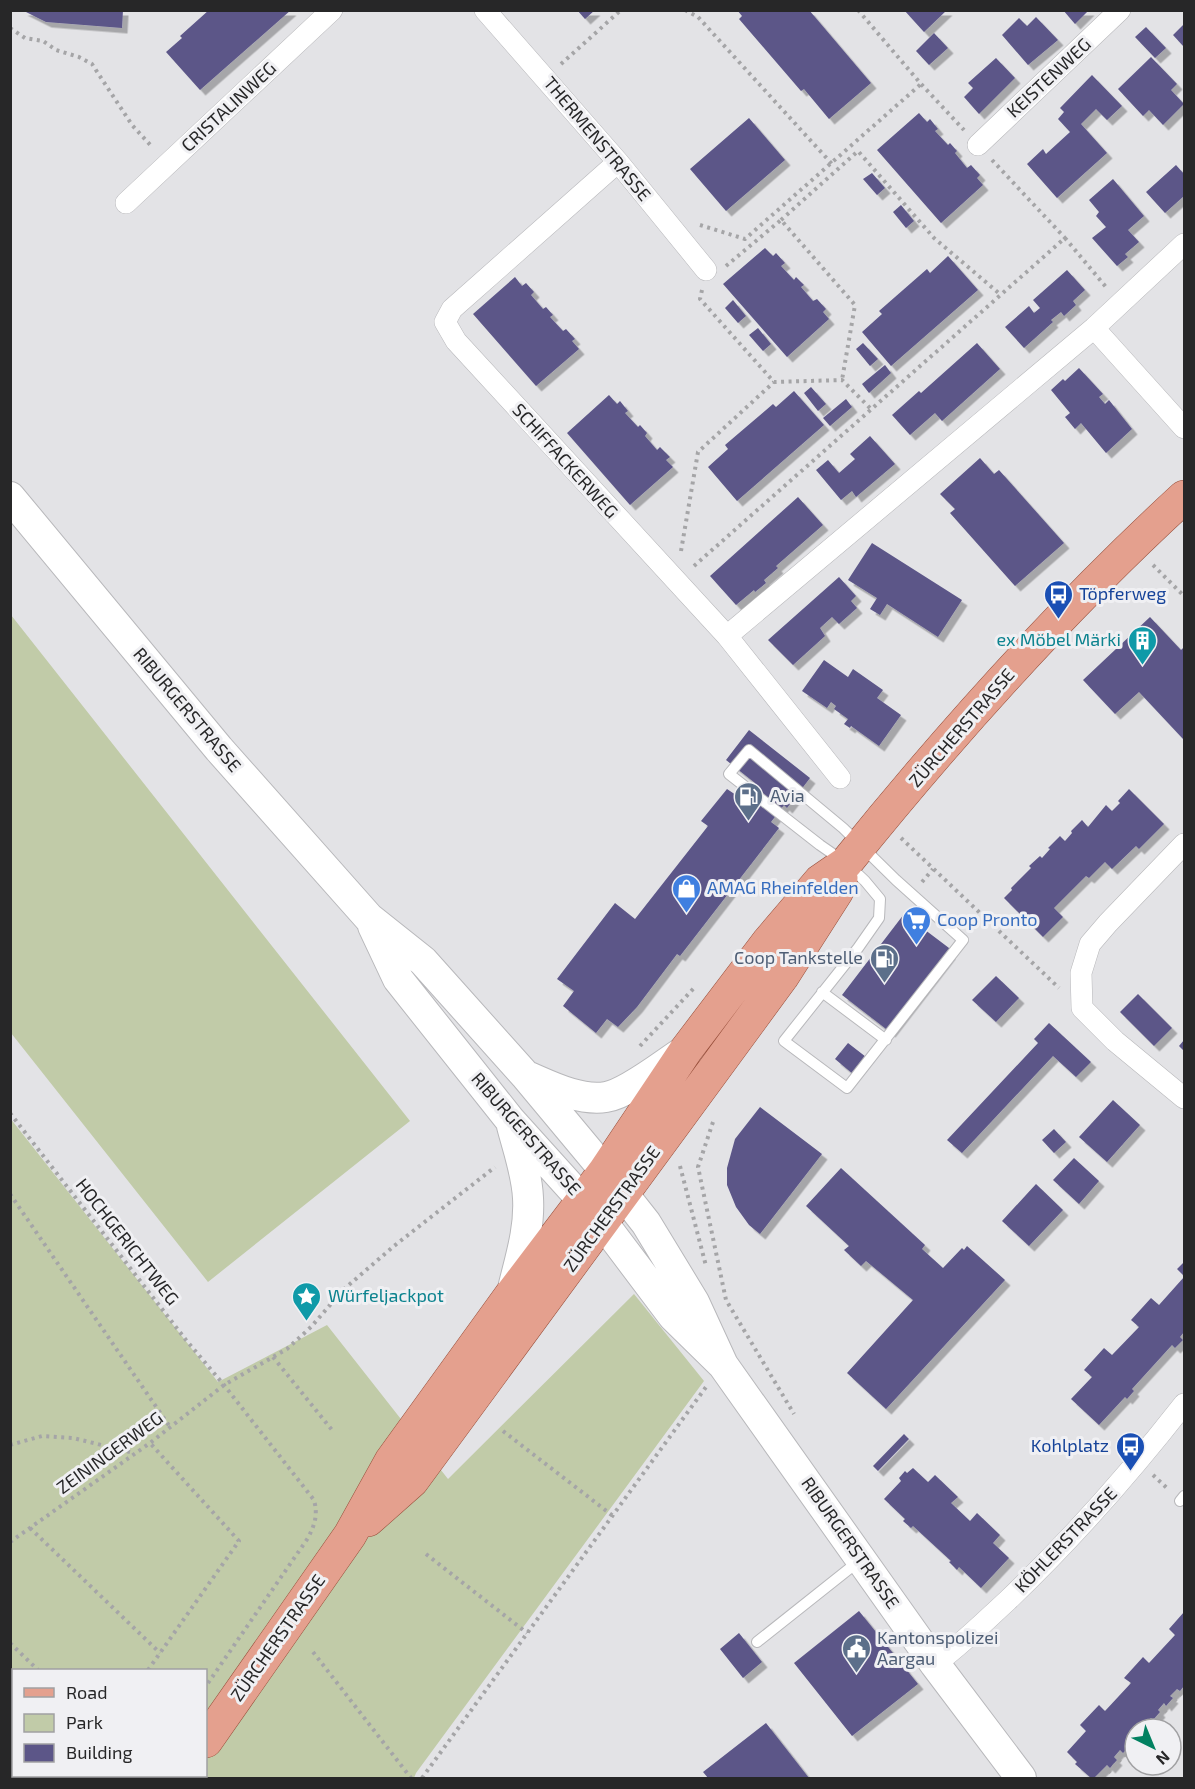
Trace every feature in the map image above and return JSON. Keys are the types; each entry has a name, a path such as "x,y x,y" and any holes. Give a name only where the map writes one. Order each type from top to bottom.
{"main road":[{"name":"ZÜRCHERSTRASSE","path":"614,1182 686,1050 768,942 820,881 854,854 986,698 1058,620 1185,496"},
{"name":"RIBURGERSTRASSE","path":"10,497 219,749 369,918 423,961 525,1075 614,1182 646,1224 694,1302 723,1365"},
{"name":"ZÜRCHERSTRASSE","path":"351,1535 412,1481 614,1182 782,977 837,891 854,854"},
{"name":"RIBURGERSTRASSE","path":"369,918 398,980 510,1120 593,1212 673,1316 723,1365 934,1664 1021,1779"},
{"name":"RIBURGERSTRASSE","path":"525,1075 583,1097 606,1097 626,1090 686,1050"},
{"path":"510,1120 523,1167 528,1198 526,1235 511,1295"},
{"name":"ZÜRCHERSTRASSE","path":"207,1739 351,1535 390,1461 511,1295 593,1212"}],"street":[{"name":"CRISTALINWEG","path":"126,203 333,10"},
{"name":"THERMENSTRASSE","path":"485,10 618,162 706,270"},
{"name":"KEISTENWEG","path":"978,145 1120,10"},
{"name":"SCHIFFACKERWEG","path":"618,162 452,309 445,322 456,341 675,582 728,636 840,778"},
{"path":"728,636 1094,328 1185,244"},
{"path":"1094,328 1185,428"},
{"path":"1185,844 1108,922 1090,944 1081,973 1082,1008 1115,1041 1185,1098"},
{"name":"KÖHLERSTRASSE","path":"934,1664 954,1650 1028,1581 1139,1461 1185,1404"}],"lane":[{"path":"854,854 820,845 729,774 749,750 854,854 896,880 963,940 847,1088 784,1041 879,918 880,899 865,880 854,854"},
{"path":"822,992 886,1040"},
{"path":"757,1642 862,1559"}],"path":[{"path":"545,78 621,10"},
{"path":"685,10 698,17 832,164"},
{"path":"858,10 921,84 1065,238 1120,304"},
{"path":"10,28 25,38 43,41 56,50 79,57 92,64 132,125 168,164"},
{"path":"692,223 745,239 921,84"},
{"path":"774,382 700,299 706,270 714,276 858,151 934,238 1001,295"},
{"path":"781,220 855,305 842,380"},
{"path":"675,582 1065,238"},
{"path":"675,582 698,452 774,382 842,380 872,410"},
{"path":"1133,545 1185,596"},
{"path":"890,811 907,826 900,836 1034,966 1082,1008"},
{"name":"HOCHGERICHTWEG","path":"10,1113 172,1323 314,1500 317,1512 308,1538 207,1685"},
{"path":"714,1119 698,1167 726,1300"},
{"name":"ZEININGERWEG","path":"10,1542 150,1443 224,1385 287,1349 311,1327 344,1290 394,1246 501,1162"},
{"path":"679,1163 708,1274"},
{"path":"10,1194 170,1427"},
{"path":"718,1293 726,1300 800,1423"},
{"path":"273,1357 332,1430"},
{"path":"422,1779 723,1365"},
{"path":"504,1431 613,1516"},
{"path":"10,1445 42,1436 73,1438 135,1453"},
{"path":"149,1669 239,1541 150,1443"},
{"path":"1139,1461 1182,1498"},
{"path":"30,1528 160,1653"},
{"path":"426,1554 527,1633"},
{"path":"10,1643 36,1669"},
{"path":"313,1652 411,1779"},
{"path":"1160,1717 1185,1690"},
{"path":"1103,1779 1123,1757"}],"green space":[{"path":"11,615 410,1121 208,1282 11,1033"},
{"path":"10,1118 218,1382 327,1325 448,1479 634,1294 704,1381 414,1778 11,1778"}],"building":[{"path":"22,10 123,10 122,28 46,22"},
{"path":"209,10 212,12 214,10 291,10 200,90 166,52"},
{"path":"577,10 595,10 585,19"},
{"path":"737,10 809,10 871,83 829,119 804,89 801,91 739,19 742,16"},
{"path":"904,10 947,10 924,32"},
{"path":"1063,10 1089,10 1075,24"},
{"path":"1036,17 1058,40 1028,65 1002,35 1019,18 1027,26"},
{"path":"1184,24 1184,47 1173,35"},
{"path":"1146,27 1166,48 1155,58 1135,37"},
{"path":"934,33 948,48 929,65 916,51"},
{"path":"1151,57 1177,84 1171,90 1184,104 1163,125 1149,110 1143,116 1118,89"},
{"path":"996,58 1015,78 979,114 964,97 973,88 968,83"},
{"path":"1092,75 1122,106 1107,120 1096,109 1081,124 1107,153 1057,198 1027,164 1043,149 1046,154 1070,132 1058,119 1064,112 1060,108"},
{"path":"919,113 927,122 930,119 938,129 935,131 957,151 955,153 967,168 971,165 980,175 977,178 983,185 941,223 877,150"},
{"path":"749,118 785,160 726,211 690,169"},
{"path":"1176,165 1184,174 1184,196 1165,213 1146,192"},
{"path":"872,173 885,188 877,195 863,179"},
{"path":"1113,179 1144,216 1128,230 1139,242 1125,254 1128,257 1117,266 1092,238 1106,227 1096,216 1099,212 1089,200"},
{"path":"901,205 914,221 906,228 893,212"},
{"path":"765,248 773,256 776,253 785,263 781,266 794,280 796,277 804,285 801,287 813,301 817,299 826,309 823,312 829,319 787,357 723,284"},
{"path":"948,256 978,290 891,366 862,332 882,314 879,311 927,269 930,273"},
{"path":"1067,270 1085,290 1073,301 1076,305 1064,316 1061,312 1051,320 1053,322 1024,348 1005,327 1029,306 1034,313 1040,308 1033,300"},
{"path":"515,277 522,286 526,283 534,292 531,295 543,309 546,307 553,315 550,317 563,331 566,329 575,339 572,341 579,349 536,386 473,314"},
{"path":"733,300 746,316 738,323 725,308"},
{"path":"758,328 771,344 763,351 749,335"},
{"path":"863,343 878,359 870,366 856,349"},
{"path":"977,343 1000,369 942,421 935,413 910,435 892,415 919,391 921,393"},
{"path":"885,365 891,373 869,393 862,384"},
{"path":"1079,368 1103,394 1099,397 1105,404 1109,400 1132,429 1106,453 1081,423 1075,429 1065,417 1070,413 1051,390"},
{"path":"811,387 826,404 818,411 804,393"},
{"path":"794,391 824,425 737,501 708,467 728,449 725,445 773,404 776,407"},
{"path":"609,395 617,404 620,401 628,411 625,413 647,433 645,436 657,450 660,447 670,457 666,460 673,467 630,505 567,433"},
{"path":"846,399 852,407 830,426 823,418"},
{"path":"870,436 895,464 856,497 852,491 841,500 816,470 828,460 839,473 855,459 850,454"},
{"path":"980,458 994,474 999,470 1064,543 1015,586 950,513 955,509 940,494"},
{"path":"798,497 823,525 776,566 778,568 764,580 766,583 736,605 710,576"},
{"path":"872,543 962,600 938,637 887,604 880,615 870,609 877,598 848,580"},
{"path":"839,577 856,596 851,601 857,608 839,624 832,617 820,628 825,636 793,665 768,640"},
{"name":"ex Möbel Märki","path":"1150,617 1181,650 1184,647 1184,740 1139,692 1115,714 1083,680"},
{"path":"824,660 848,677 853,669 883,690 877,698 901,715 879,746 851,726 850,728 844,724 848,719 834,709 836,706 831,702 827,708 802,691"},
{"path":"749,730 810,778 787,808 784,805 771,822 779,828 680,956 677,954 637,1007 618,1027 607,1019 596,1033 563,1006 574,991 557,979 615,903 635,919 708,826 701,821 727,789 742,799 755,783 726,760"},
{"path":"1129,789 1164,824 1139,849 1136,846 1112,869 1105,862 1089,878 1086,876 1054,908 1063,917 1043,937 1004,898 1031,868 1029,866 1040,856 1042,858 1060,836 1065,841 1082,820 1088,827 1106,805 1112,811"},
{"path":"904,914 949,948 950,954 890,1032 842,995"},
{"path":"996,976 1019,998 996,1022 972,1000"},
{"path":"1138,994 1172,1028 1154,1046 1120,1012"},
{"path":"1049,1023 1091,1062 1076,1077 1053,1056 962,1153 947,1140 1038,1043 1034,1039"},
{"path":"1184,1040 1184,1051 1179,1046"},
{"path":"848,1043 866,1057 853,1074 835,1059"},
{"path":"1113,1100 1140,1125 1107,1162 1079,1137"},
{"path":"760,1107 822,1154 760,1234 749,1225 736,1207 727,1185 727,1168 735,1139"},
{"path":"1054,1129 1066,1142 1054,1153 1042,1140"},
{"path":"1074,1158 1099,1181 1079,1204 1053,1180"},
{"path":"841,1168 925,1245 922,1249 943,1268 962,1248 964,1250 967,1246 1005,1280 886,1409 847,1373 913,1300 866,1261 861,1266 844,1250 849,1246 806,1206"},
{"path":"1036,1184 1063,1210 1029,1246 1002,1221"},
{"path":"1184,1262 1184,1276 1177,1269"},
{"path":"1184,1277 1184,1332 1180,1337 1183,1340 1175,1348 1172,1345 1132,1389 1134,1391 1127,1399 1125,1397 1099,1425 1071,1399 1092,1377 1084,1370 1104,1348 1112,1355 1139,1327 1131,1320 1151,1298 1159,1305"},
{"path":"904,1434 909,1439 878,1471 873,1466"},
{"path":"913,1468 928,1482 935,1475 958,1497 951,1503 970,1521 977,1513 1000,1535 993,1543 1009,1558 981,1588 959,1567 957,1570 949,1562 951,1561 913,1526 911,1528 903,1521 905,1519 884,1499 901,1481 899,1478 905,1471 907,1473"},
{"name":"Kantonspolizei Aargau","path":"859,1611 918,1684 852,1736 794,1663"},
{"path":"1184,1612 1184,1686 1170,1696 1173,1698 1166,1706 1164,1703 1156,1717 1123,1717 1123,1753 1120,1750 1114,1757 1117,1760 1110,1768 1107,1765 1094,1778 1091,1778 1075,1764 1077,1762 1067,1752 1086,1731 1080,1725 1099,1705 1105,1711 1131,1683 1124,1678 1143,1657 1149,1663 1175,1635 1169,1629"},
{"path":"739,1633 762,1662 743,1678 720,1649"},
{"path":"766,1723 809,1778 708,1778 703,1772"}],"place":[{"name":"Töpferweg","path":"1058,620"},
{"name":"ex Möbel Märki","path":"1142,666"},
{"name":"Avia","path":"749,822"},
{"name":"AMAG Rheinfelden","path":"686,914"},
{"name":"Coop Pronto","path":"916,946"},
{"name":"Coop Tankstelle","path":"884,984"},
{"name":"Würfeljackpot","path":"307,1322"},
{"name":"Kohlplatz","path":"1130,1472"},
{"name":"Kantonspolizei Aargau","path":"856,1674"}]}
